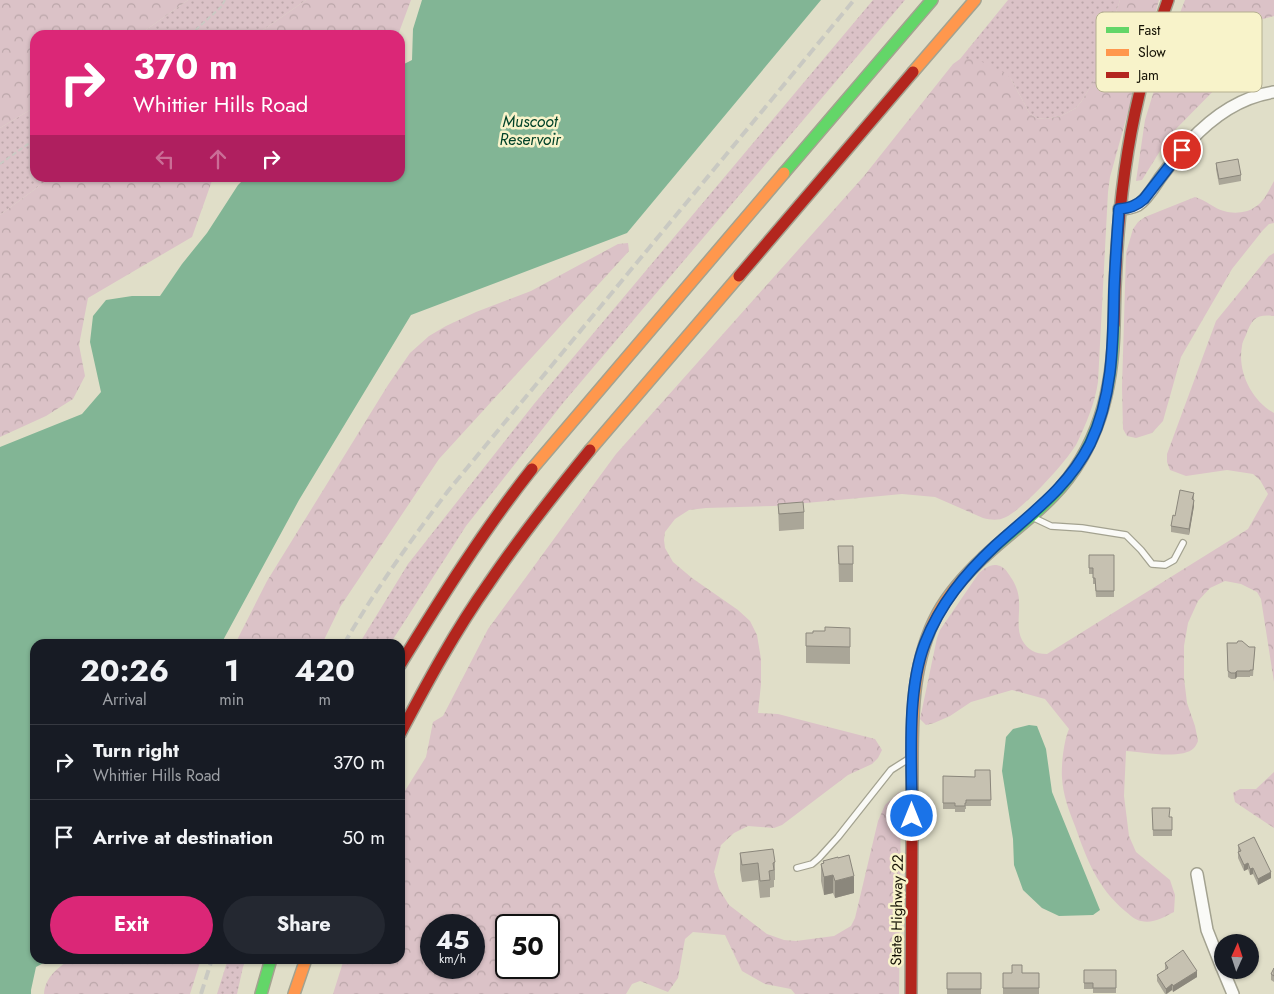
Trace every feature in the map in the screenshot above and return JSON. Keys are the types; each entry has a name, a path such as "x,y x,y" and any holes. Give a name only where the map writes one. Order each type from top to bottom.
{"main road":[{"path":"405,657 460,567 499,512 540,460 932,0"},
{"path":"405,724 453,640 488,585 566,480 975,0"},
{"name":"State Highway 22","path":"1164,12 1168,0"},
{"name":"State Highway 22","path":"911,994 912,715 914,686 924,644 932,625 962,579 1052,496 1067,479 1079,462 1098,424 1104,404 1112,361 1115,260 1119,209 1139,92"},
{"path":"260,994 269,964"},
{"path":"294,994 304,964"}],"street":[{"path":"1119,209 1138,205 1190,141 1227,109 1261,94 1274,92"},
{"path":"1197,874 1206,930 1214,948"},
{"path":"1227,979 1233,994"}],"lane":[{"path":"1030,516 1051,526 1082,528 1126,535 1152,564 1165,565 1174,560 1183,543"},
{"path":"797,868 812,864 819,858 838,837 890,770 912,757"}],"path":[{"path":"196,30 221,7 225,0"},
{"path":"0,164 30,143"}],"green space":[{"path":"0,0 188,0 146,30 30,30 30,110 0,128"},
{"path":"188,0 306,0 263,30 146,30"},
{"path":"306,0 411,0 400,30 263,30"},
{"path":"873,0 905,0 563,403 466,526 393,639 362,639 408,564 534,404"},
{"path":"1008,0 1120,0 1116,12 1096,12 1096,75 1094,81 1076,108 1061,116 1045,119 1037,118 1030,114 1011,79 960,59"},
{"path":"1120,0 1159,0 1156,12 1116,12"},
{"path":"1185,0 1274,0 1274,16 1262,19 1262,12 1180,12"},
{"path":"960,59 976,59 1005,73 1011,79 1030,114 1037,118 1045,119 1061,116 1076,108 1096,75 1096,92 1134,92 1110,177 1108,192 1097,390 1090,413 1077,443 1044,484 1013,513 997,520 983,518 935,497 902,494 774,506 689,510 675,519 665,532 665,548 673,562 750,621 757,635 761,659 758,713 778,714 875,739 882,750 872,764 848,775 782,825 774,828 748,826 734,833 721,845 714,872 719,889 729,905 767,934 784,940 796,941 834,936 851,926 855,918 878,821 885,805 899,792 901,800 899,994 795,994 791,989 765,984 742,971 725,935 693,932 685,939 678,978 668,992 640,981 632,984 626,994 333,994 342,964 405,964 405,791 426,757 433,722 443,716 488,629 616,454 864,176 953,64"},
{"path":"1154,92 1212,92 1170,135 1142,180 1136,181 1145,120"},
{"path":"30,110 30,182 45,182 0,215 0,128"},
{"path":"1274,181 1274,223 1269,224 1263,230 1232,269 1181,357 1163,421 1152,433 1136,438 1127,436 1123,429 1122,387 1126,253 1133,229 1145,217 1195,197 1228,212 1248,211 1261,202"},
{"path":"45,182 212,182 192,237 88,298 79,345 85,376 73,399 46,416 0,437 0,215"},
{"path":"628,243 629,251 439,459 340,607 324,639 238,639 267,581 388,385 410,353 429,336 446,326 476,312 531,291 618,244"},
{"path":"1274,253 1274,316 1263,316 1253,321 1243,342 1241,356 1244,375 1248,385 1259,401 1274,413 1274,682 1261,599 1257,592 1241,584 1225,581 1210,588 1198,601 1188,623 1184,646 1184,678 1187,703 1198,741 1194,748 1181,754 1126,751 1124,796 1129,836 1136,852 1170,880 1175,895 1174,912 1154,921 1145,922 1137,920 1115,902 1100,883 1089,862 1065,797 1063,784 1063,753 1069,729 1045,699 1012,690 971,702 950,716 934,723 926,725 920,719 940,630 979,573 987,567 999,566 1008,573 1015,584 1018,595 1020,636 1032,651 1047,654 1248,529 1268,494 1260,480 1253,474 1227,470 1186,476 1170,470 1167,454 1216,321 1269,256"},
{"path":"1274,772 1274,828 1235,802 1233,793 1240,789 1256,789"},
{"path":"64,964 199,964 190,994 44,994 47,983"},
{"path":"226,964 244,964 237,994 217,994"}],"water":[{"name":"Muscoot Reservoir","path":"422,0 821,0 627,233 411,315 299,500 224,639 30,639 30,964 42,964 36,967 31,994 0,994 0,447 82,414 101,392 90,342 93,316 106,300 132,296 160,296 182,264 207,233 241,182 405,182 405,64 412,60 413,29"},
{"path":"1029,725 1037,726 1046,749 1052,792 1100,910 1093,915 1059,916 1042,908 1023,890 1014,865 1013,839 1002,771 1006,737 1013,729"}],"building":[{"path":"1238,159 1241,175 1219,179 1216,163"},
{"path":"1180,490 1194,493 1189,529 1171,526"},
{"path":"803,502 804,512 779,514 778,504"},
{"path":"838,546 853,546 853,564 839,564"},
{"path":"1089,555 1114,555 1114,591 1096,591 1093,568 1089,568"},
{"path":"825,627 850,628 850,647 806,646 806,633 825,631"},
{"path":"1242,641 1249,647 1255,647 1253,670 1231,673 1228,671 1227,643 1237,643"},
{"path":"975,770 990,770 991,800 966,800 965,806 955,806 955,803 943,803 943,776 975,777"},
{"path":"1152,808 1170,808 1169,817 1172,817 1172,830 1153,830"},
{"path":"1254,837 1271,872 1258,879 1253,868 1250,869 1248,863 1244,865 1238,852 1241,851 1238,845"},
{"path":"773,849 775,862 773,863 774,870 769,871 770,880 760,881 758,863 742,865 740,853"},
{"path":"849,855 854,876 835,881 833,875 824,877 821,864 824,863 823,861"},
{"path":"1183,950 1197,971 1166,989 1157,975 1168,968 1165,963"},
{"path":"1012,965 1022,965 1022,973 1039,973 1039,988 1003,988 1003,973 1012,973"},
{"path":"1084,970 1116,970 1116,988 1093,988 1093,983 1084,983"},
{"path":"947,973 981,973 981,989 947,989"}],"railway":[{"path":"347,639 368,604 448,491 854,0"},
{"path":"201,994 210,964"}],"traffic: fast":[{"path":"784,173 932,0"},
{"path":"984,557 1053,496 1081,459 1092,438 1106,395 1113,349 1114,325"},
{"path":"261,994 270,964"}],"traffic: slow":[{"path":"913,72 975,0"},
{"path":"532,469 784,173"},
{"path":"590,450 739,276"},
{"path":"912,842 914,705 923,649 938,613 948,597 984,557"},
{"path":"294,994 304,964"}],"traffic: jam":[{"path":"1164,12 1168,0"},
{"path":"739,276 913,72"},
{"path":"1114,325 1116,267 1123,180 1140,92"},
{"path":"405,725 442,657 477,601 525,532 590,450"},
{"path":"405,657 480,541 532,469"},
{"path":"911,994 912,842"}],"route":[{"path":"912,816 912,706 914,686 924,644 940,610 962,579 1052,496 1073,471 1089,444 1104,404 1112,361 1115,260 1119,209 1138,205 1182,150"}]}
